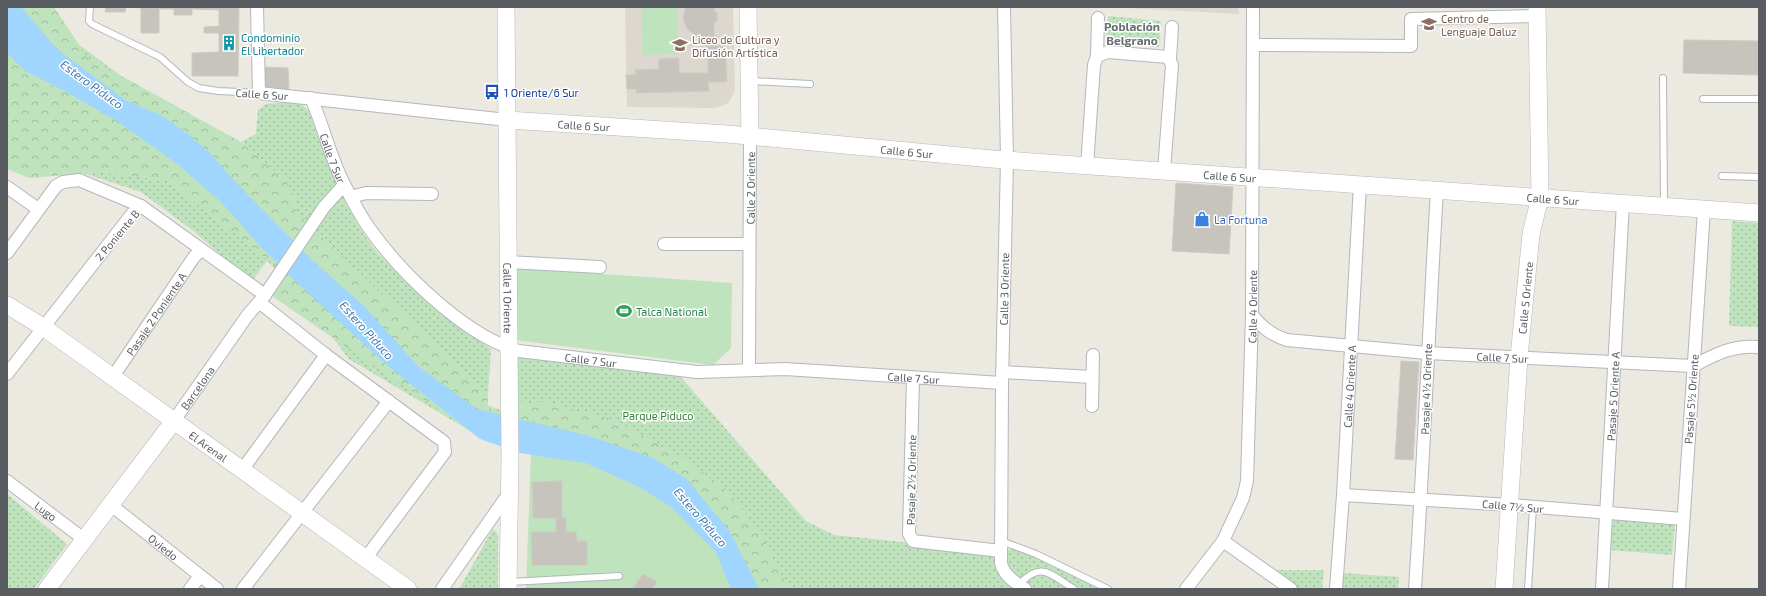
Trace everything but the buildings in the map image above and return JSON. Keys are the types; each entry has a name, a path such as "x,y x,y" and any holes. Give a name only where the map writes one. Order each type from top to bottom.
{"street":[{"path":"257,7 259,92"},
{"name":"Calle 1 Oriente","path":"506,7 507,262 509,348 508,402 510,458 508,585"},
{"name":"Calle 2 Oriente","path":"748,7 750,137 748,369"},
{"name":"Calle 3 Oriente","path":"1004,7 1007,160 1002,378 1001,546 1003,570 1010,579 1022,587"},
{"name":"Calle 4 Oriente","path":"1186,589 1223,541 1243,498 1248,481 1252,315 1253,7"},
{"path":"1253,45 1411,46 1411,19 1537,11"},
{"name":"Calle 5 Oriente","path":"1504,589 1511,505 1519,357 1531,234 1540,197 1537,11"},
{"path":"1087,166 1094,65 1097,56 1098,18"},
{"path":"1164,171 1172,65 1170,59 1172,27"},
{"path":"1097,56 1108,52 1168,57 1170,59"},
{"name":"Calle 6 Sur","path":"259,92 507,120 750,137 1087,166 1759,213"},
{"name":"Calle 7 Sur","path":"311,98 321,121 331,156 344,185 368,227 391,256 428,293 461,321 490,339 509,348 519,351 697,372 722,372 748,369 785,369 913,378 1092,377"},
{"name":"2 Poniente B","path":"7,253 56,186 63,182 79,180 141,206 132,214 7,374"},
{"name":"Calle 4 Oriente A","path":"1336,589 1343,495 1360,184"},
{"name":"Barcelona","path":"48,589 173,422 247,316 265,294 324,207 344,185"},
{"path":"7,187 38,209"},
{"name":"Pasaje 4½ Oriente","path":"1415,589 1437,190"},
{"path":"351,197 366,193 432,194"},
{"name":"Pasaje 5 Oriente A","path":"1602,589 1623,203"},
{"path":"141,206 265,294 326,355 444,442 446,447 445,452 365,559"},
{"name":"Pasaje 5½ Oriente","path":"1679,589 1704,210"},
{"path":"664,244 748,244"},
{"name":"Pasaje 2 Poniente A","path":"112,378 194,257 201,250"},
{"path":"507,262 600,267"},
{"name":"El Arenal","path":"7,305 43,327 173,422 408,589"},
{"name":"Calle 7 Sur","path":"1252,315 1262,328 1276,336 1300,342 1427,353 1693,366 1723,351 1759,347"},
{"path":"242,470 326,355"},
{"path":"1092,406 1093,355"},
{"name":"Pasaje 2½ Oriente","path":"913,378 909,534 913,541 1001,546"},
{"path":"243,589 303,514 389,401"},
{"name":"Lugo","path":"7,481 85,540"},
{"path":"442,589 510,492"},
{"name":"Calle 7½ Sur","path":"1343,495 1511,505 1683,519"},
{"name":"Oviedo","path":"111,505 217,589"},
{"path":"1223,541 1291,589"},
{"path":"190,589 200,576"}],"lane":[{"name":"Calle 6 Sur","path":"90,7 89,21 92,24 160,57 188,82 200,88 218,91 259,92"},
{"path":"1663,78 1664,206"},
{"path":"749,80 810,84"},
{"path":"1702,99 1759,99"},
{"path":"1722,176 1759,177"},
{"path":"1528,589 1533,507"},
{"path":"1001,546 1036,554 1108,589"},
{"path":"1022,587 1032,573 1043,571 1074,589"},
{"path":"508,585 619,576"}],"shaded area":[{"name":"Liceo de Cultura y Difusión Artística","path":"625,7 733,7 735,90 729,102 716,108 627,107"},
{"path":"1108,7 1238,7 1239,14"}],"green space":[{"name":"Parque Piduco","path":"7,7 78,44 215,146 470,393 489,406 512,414 514,356 679,375 806,521 834,535 1000,552 1012,549 1036,554 1108,589 738,589 670,491 477,435 349,359 294,287 267,261 252,281 192,230 141,192 83,173 99,172 166,180 252,247"},
{"path":"7,7 54,7 87,57 241,142 284,179 295,197 297,213 488,395 486,435 446,415 266,292 285,273 166,180 99,172 29,178 7,169"},
{"path":"641,7 677,7 678,54 642,55"},
{"path":"1108,16 1161,21 1159,47 1106,42"},
{"path":"287,102 301,104 309,111 340,192 361,230 388,264 399,276 438,309 491,349 488,395 297,213 295,197 284,179 241,142 256,134 258,110 266,104"},
{"path":"1732,221 1759,223 1759,327 1729,326"},
{"name":"Talca National","path":"517,268 732,283 731,348 713,365 515,340"},
{"path":"513,399 529,403 544,401 615,420 686,460 725,489 740,505 763,538 789,589 759,589 730,532 653,458 589,436 512,416"},
{"path":"531,452 581,455 665,494 705,535 724,563 734,589 526,589"},
{"path":"7,494 67,544 34,589 7,589"},
{"path":"1613,520 1675,524 1672,555 1610,550"},
{"path":"493,529 498,534 498,589 459,589"},
{"path":"1270,570 1324,570 1322,589 1296,589"},
{"path":"1343,573 1399,577 1398,589 1342,589"}],"water":[{"name":"Estero Piduco","path":"7,7 21,7 58,50 127,101 160,115 187,133 210,153 229,175 314,262 363,305 418,366 477,409 589,436 653,458 687,479 730,532 759,589 731,589 716,552 671,507 639,487 586,463 520,453 480,439 388,366 295,281 259,245 221,202 180,166 117,121 59,88 25,71 7,53"}],"place":[{"name":"Centro de Lenguaje Daluz","path":"1429,24"},
{"name":"Condominio El Libertador","path":"229,43"},
{"name":"Liceo de Cultura y Difusión Artística","path":"680,45"},
{"name":"1 Oriente/6 Sur","path":"492,92"},
{"name":"La Fortuna","path":"1202,219"},
{"name":"Talca National","path":"624,311"}],"district":[{"name":"Población Belgrano","path":"1132,33"}]}
